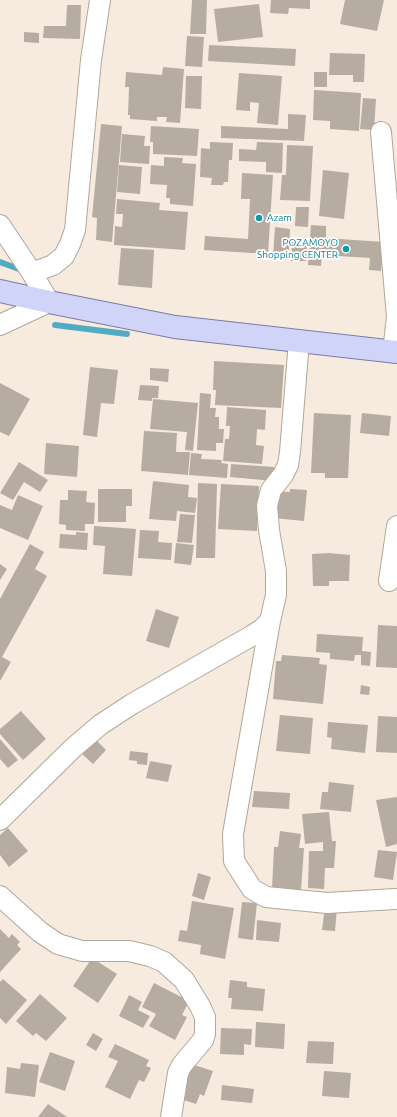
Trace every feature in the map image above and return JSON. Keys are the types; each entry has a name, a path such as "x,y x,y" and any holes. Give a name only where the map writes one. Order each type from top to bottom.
{"main road":[{"path":"0,291 175,327 395,352"}],"street":[{"path":"32,273 53,265 64,256 75,230 91,60 100,0"},
{"path":"381,132 396,276 397,317 395,352"},
{"path":"0,225 32,273 48,302 0,325"},
{"path":"300,342 288,465 283,475 271,490 268,506 267,517 276,571 276,595 270,621 233,834 234,861 252,889 266,897 327,903 395,899"},
{"path":"389,581 397,526"},
{"path":"0,820 68,753 100,725 132,704 253,635 270,621"},
{"path":"0,896 40,932 58,944 82,951 129,951 150,956 164,962 184,980 200,1006 204,1017 205,1034 203,1040 182,1065 178,1073 171,1117"}],"building":[{"path":"192,0 207,0 206,34 190,34"},
{"path":"271,0 310,0 310,9 289,8 288,14 270,13"},
{"path":"345,0 384,0 377,31 340,24"},
{"path":"259,4 263,37 218,42 214,9"},
{"path":"67,5 81,5 80,39 43,38 44,26 66,26"},
{"path":"24,32 39,33 39,43 24,42"},
{"path":"187,36 204,37 202,67 185,66"},
{"path":"209,45 296,49 295,66 208,61"},
{"path":"330,53 365,54 364,82 353,82 353,75 329,75"},
{"path":"163,67 184,69 180,123 166,122 167,117 157,117 157,121 130,119 130,115 128,115 129,87 125,87 126,72 162,75"},
{"path":"314,72 327,72 327,87 314,87"},
{"path":"239,73 282,76 278,125 257,123 259,103 250,102 250,111 236,110"},
{"path":"186,76 202,76 201,109 185,108"},
{"path":"314,90 361,93 359,131 330,129 330,121 313,120"},
{"path":"363,98 376,99 374,130 360,129"},
{"path":"288,114 306,115 304,141 221,138 221,126 288,129"},
{"path":"101,124 122,126 112,242 96,240 97,218 92,217"},
{"path":"151,126 199,129 197,156 153,154 153,142 150,142"},
{"path":"122,134 145,136 144,146 150,146 149,164 120,162"},
{"path":"210,142 233,143 232,160 229,160 228,182 224,182 223,185 211,185 212,178 200,177 201,148 210,149"},
{"path":"257,142 283,143 282,173 266,172 266,162 239,161 239,149 256,150"},
{"path":"287,145 313,146 310,201 280,200 282,175 286,175"},
{"path":"164,157 183,158 182,163 196,164 193,206 170,204 170,198 166,198 167,185 150,184 151,165 164,166"},
{"path":"119,165 142,167 140,194 117,192"},
{"path":"323,170 349,173 344,219 319,216"},
{"name":"Azam","path":"242,173 273,175 268,254 204,250 205,236 248,239 250,199 241,199"},
{"path":"117,199 160,203 159,210 188,212 185,250 114,245 115,226 122,227 123,214 116,214"},
{"path":"296,207 309,207 308,227 295,226"},
{"name":"POZAMOYO Shopping CENTER","path":"311,225 326,226 326,238 383,242 381,271 369,270 370,258 322,255 321,266 308,265"},
{"path":"275,227 290,229 289,250 283,250 283,257 273,256"},
{"path":"292,242 307,243 306,261 291,261"},
{"path":"121,248 154,250 152,288 118,285"},
{"path":"214,361 284,365 281,408 215,405 216,390 213,390"},
{"path":"90,367 118,370 114,404 101,403 97,437 83,435"},
{"path":"150,368 169,369 168,382 150,380"},
{"path":"0,383 30,399 9,436 0,432"},
{"path":"140,385 159,386 158,398 152,398 152,401 138,400"},
{"path":"200,393 211,394 210,408 216,408 215,417 219,417 219,429 224,429 223,443 216,443 216,451 197,450"},
{"path":"153,399 198,403 193,451 185,450 187,432 150,429"},
{"path":"227,407 266,410 265,430 257,429 256,445 264,446 262,464 223,461 225,439 229,439 230,426 226,426"},
{"path":"314,413 351,415 348,478 325,478 325,473 311,473"},
{"path":"362,413 391,416 389,436 360,433"},
{"path":"144,431 177,433 176,452 190,452 188,475 141,471"},
{"path":"46,443 79,446 77,477 44,474"},
{"path":"191,453 202,454 201,459 222,460 221,463 228,464 227,478 189,475"},
{"path":"19,462 48,480 40,492 24,482 13,500 0,493"},
{"path":"231,464 274,467 273,481 230,477"},
{"path":"153,481 189,485 188,497 197,498 195,513 177,511 176,521 149,519"},
{"path":"198,483 217,484 215,558 196,558"},
{"path":"221,484 259,486 257,531 218,529"},
{"path":"98,489 132,489 132,506 126,506 126,522 98,522"},
{"path":"290,489 307,490 304,521 273,518 275,491 290,492"},
{"path":"68,490 87,491 86,502 95,503 94,524 85,524 85,531 66,530 66,525 59,524 60,500 68,500"},
{"path":"18,495 43,506 28,540 0,528 0,505 12,510"},
{"path":"180,514 195,515 192,543 177,542"},
{"path":"94,526 136,529 132,576 103,574 105,546 93,545"},
{"path":"140,530 159,531 158,542 172,543 171,560 138,558"},
{"path":"76,532 88,533 87,550 59,548 60,534 76,535"},
{"path":"176,543 194,545 191,565 174,563"},
{"path":"30,544 44,552 35,569 47,576 2,657 11,662 0,681 0,599"},
{"path":"329,553 350,555 349,581 329,581 329,586 313,586 312,554"},
{"path":"0,564 7,569 0,580"},
{"path":"156,609 179,617 169,648 146,641"},
{"path":"378,625 397,626 397,668 376,667"},
{"path":"317,634 363,637 362,651 371,652 370,666 361,665 361,655 355,655 354,661 330,659 330,653 316,652"},
{"path":"282,655 320,658 319,664 327,665 323,704 273,699 276,661 281,661"},
{"path":"361,685 370,687 369,695 360,694"},
{"path":"21,711 46,739 23,760 0,734 0,729"},
{"path":"280,715 313,718 310,754 276,751"},
{"path":"378,716 397,717 397,753 376,752"},
{"path":"328,722 368,725 365,753 331,749 332,738 327,737"},
{"path":"0,739 18,760 8,768 0,759"},
{"path":"95,739 106,750 93,764 81,753"},
{"path":"130,751 148,753 147,765 137,764 137,761 129,760"},
{"path":"150,761 172,765 168,782 146,778"},
{"path":"329,782 354,785 351,812 320,809 322,792 328,792"},
{"path":"254,791 290,793 289,809 252,807"},
{"path":"397,797 397,844 386,847 376,800"},
{"path":"329,812 332,841 336,841 334,868 325,868 324,889 308,888 309,851 323,851 323,842 305,844 302,814"},
{"path":"8,828 28,851 9,867 0,855 0,835"},
{"path":"280,831 301,834 299,848 304,848 301,890 272,889 274,847 278,847"},
{"path":"378,850 397,852 393,880 374,877"},
{"path":"198,873 211,877 204,900 192,896"},
{"path":"192,901 234,908 225,959 200,954 201,945 178,941 180,930 187,931"},
{"path":"242,902 257,903 253,940 238,938"},
{"path":"325,906 337,907 335,931 322,930"},
{"path":"257,920 281,923 279,942 256,940"},
{"path":"0,929 9,938 12,934 20,942 17,945 21,949 0,972"},
{"path":"92,958 117,974 98,1003 73,986"},
{"path":"3,979 27,1000 6,1024 0,1018 0,982"},
{"path":"230,980 247,982 247,987 265,989 263,1011 231,1009 232,998 228,998"},
{"path":"154,983 189,1001 182,1015 187,1017 175,1040 149,1026 156,1014 142,1007"},
{"path":"40,994 67,1018 46,1041 36,1033 33,1036 16,1021"},
{"path":"129,995 142,1002 138,1010 150,1016 143,1028 119,1016"},
{"path":"256,1022 285,1024 284,1049 255,1047"},
{"path":"221,1028 252,1029 251,1045 244,1044 244,1055 220,1054"},
{"path":"93,1033 103,1039 96,1051 86,1045"},
{"path":"308,1041 334,1042 333,1064 306,1063"},
{"path":"115,1044 149,1060 146,1066 151,1068 144,1082 139,1080 130,1099 105,1087 118,1061 108,1057"},
{"path":"50,1052 75,1061 65,1091 39,1082"},
{"path":"21,1063 39,1065 35,1097 5,1093 7,1067 20,1069"},
{"path":"191,1064 213,1071 204,1096 200,1094 196,1104 178,1098"},
{"path":"324,1071 351,1073 349,1098 322,1096"},
{"path":"222,1085 254,1089 252,1103 221,1100"},
{"path":"48,1104 67,1117 38,1117"}],"waterway":[{"path":"0,262 19,269"},
{"path":"55,325 127,334"}],"place":[{"name":"Azam","path":"259,218"},
{"name":"POZAMOYO Shopping CENTER","path":"346,249"}]}
